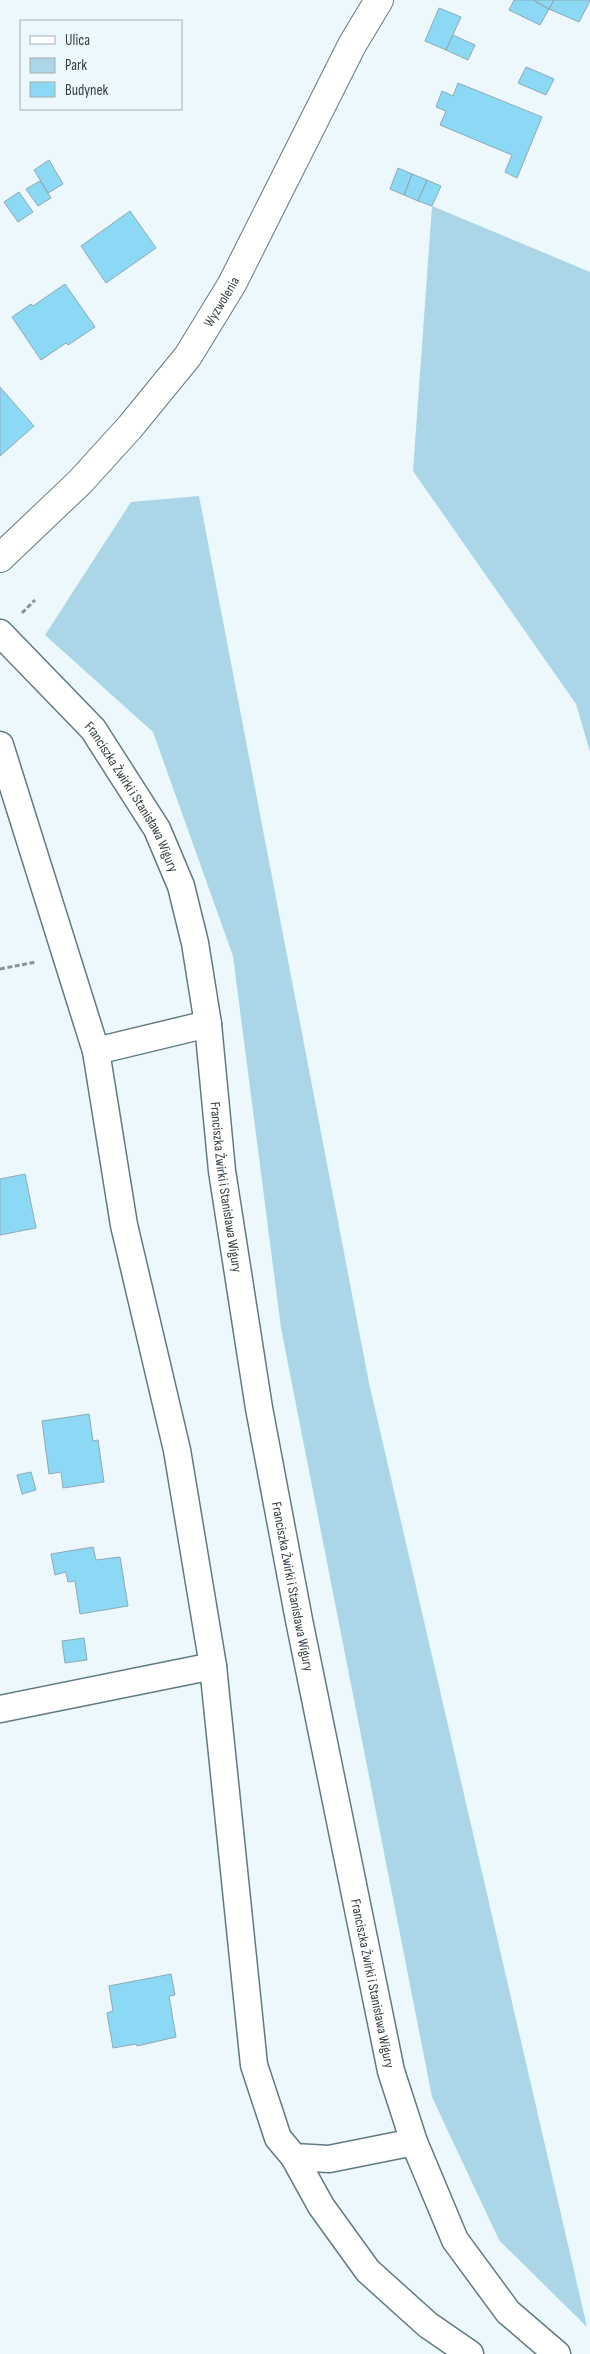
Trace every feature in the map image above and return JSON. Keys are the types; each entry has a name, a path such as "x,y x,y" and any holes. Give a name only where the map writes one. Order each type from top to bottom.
{"street":[{"name":"Wyzwolenia","path":"0,558 91,470 130,428 188,356 232,284 352,44 378,0"},
{"name":"Franciszka Żwirki i Stanisława Wigury","path":"0,634 93,729 157,830 181,886 195,943 208,1024 222,1171 263,1427 299,1620 391,2070 414,2142 455,2240 508,2312 557,2354"},
{"path":"0,745 96,1051 124,1225 177,1450 212,1666 254,2065 278,2138 294,2157 321,2206 368,2271 428,2325 470,2354"},
{"path":"96,1051 208,1024"},
{"path":"0,1709 212,1666"},
{"path":"294,2157 329,2159 414,2142"}],"path":[{"path":"0,970 66,955"}],"green space":[{"path":"432,206 590,272 590,752 576,704 413,471"},
{"path":"199,496 369,1383 587,2327 499,2240 432,2097 281,1328 233,956 153,732 45,635 131,502"}],"building":[{"path":"514,0 533,0 549,9 540,25 509,10"},
{"path":"533,0 554,0 549,9"},
{"path":"554,0 590,1 579,22 549,9"},
{"path":"439,8 461,17 446,50 425,41"},
{"path":"453,35 475,45 468,60 446,50"},
{"path":"526,67 554,79 546,95 518,83"},
{"path":"458,83 542,117 517,178 505,172 512,155 440,125 446,111 436,107 442,91 453,96"},
{"path":"49,160 63,184 48,193 34,170"},
{"path":"398,168 412,174 404,195 390,189"},
{"path":"412,174 427,180 418,201 404,195"},
{"path":"427,180 441,186 432,206 418,201"},
{"path":"40,181 51,198 38,206 26,189"},
{"path":"19,192 33,212 18,222 4,202"},
{"path":"130,211 156,248 106,283 81,246"},
{"path":"65,284 95,327 41,360 12,317 31,304 33,306"},
{"path":"0,387 34,426 0,456"},
{"path":"25,1174 36,1228 0,1235 0,1179"},
{"path":"89,1414 93,1441 98,1440 104,1482 63,1488 61,1472 49,1474 42,1421"},
{"path":"31,1472 36,1490 22,1494 17,1475"},
{"path":"93,1547 96,1560 120,1557 128,1606 80,1614 75,1581 68,1582 66,1572 55,1575 51,1554"},
{"path":"84,1638 87,1660 65,1663 62,1641"},
{"path":"171,1974 175,1995 169,1996 176,2037 137,2046 136,2044 113,2048 107,2013 113,2011 109,1986"}]}
